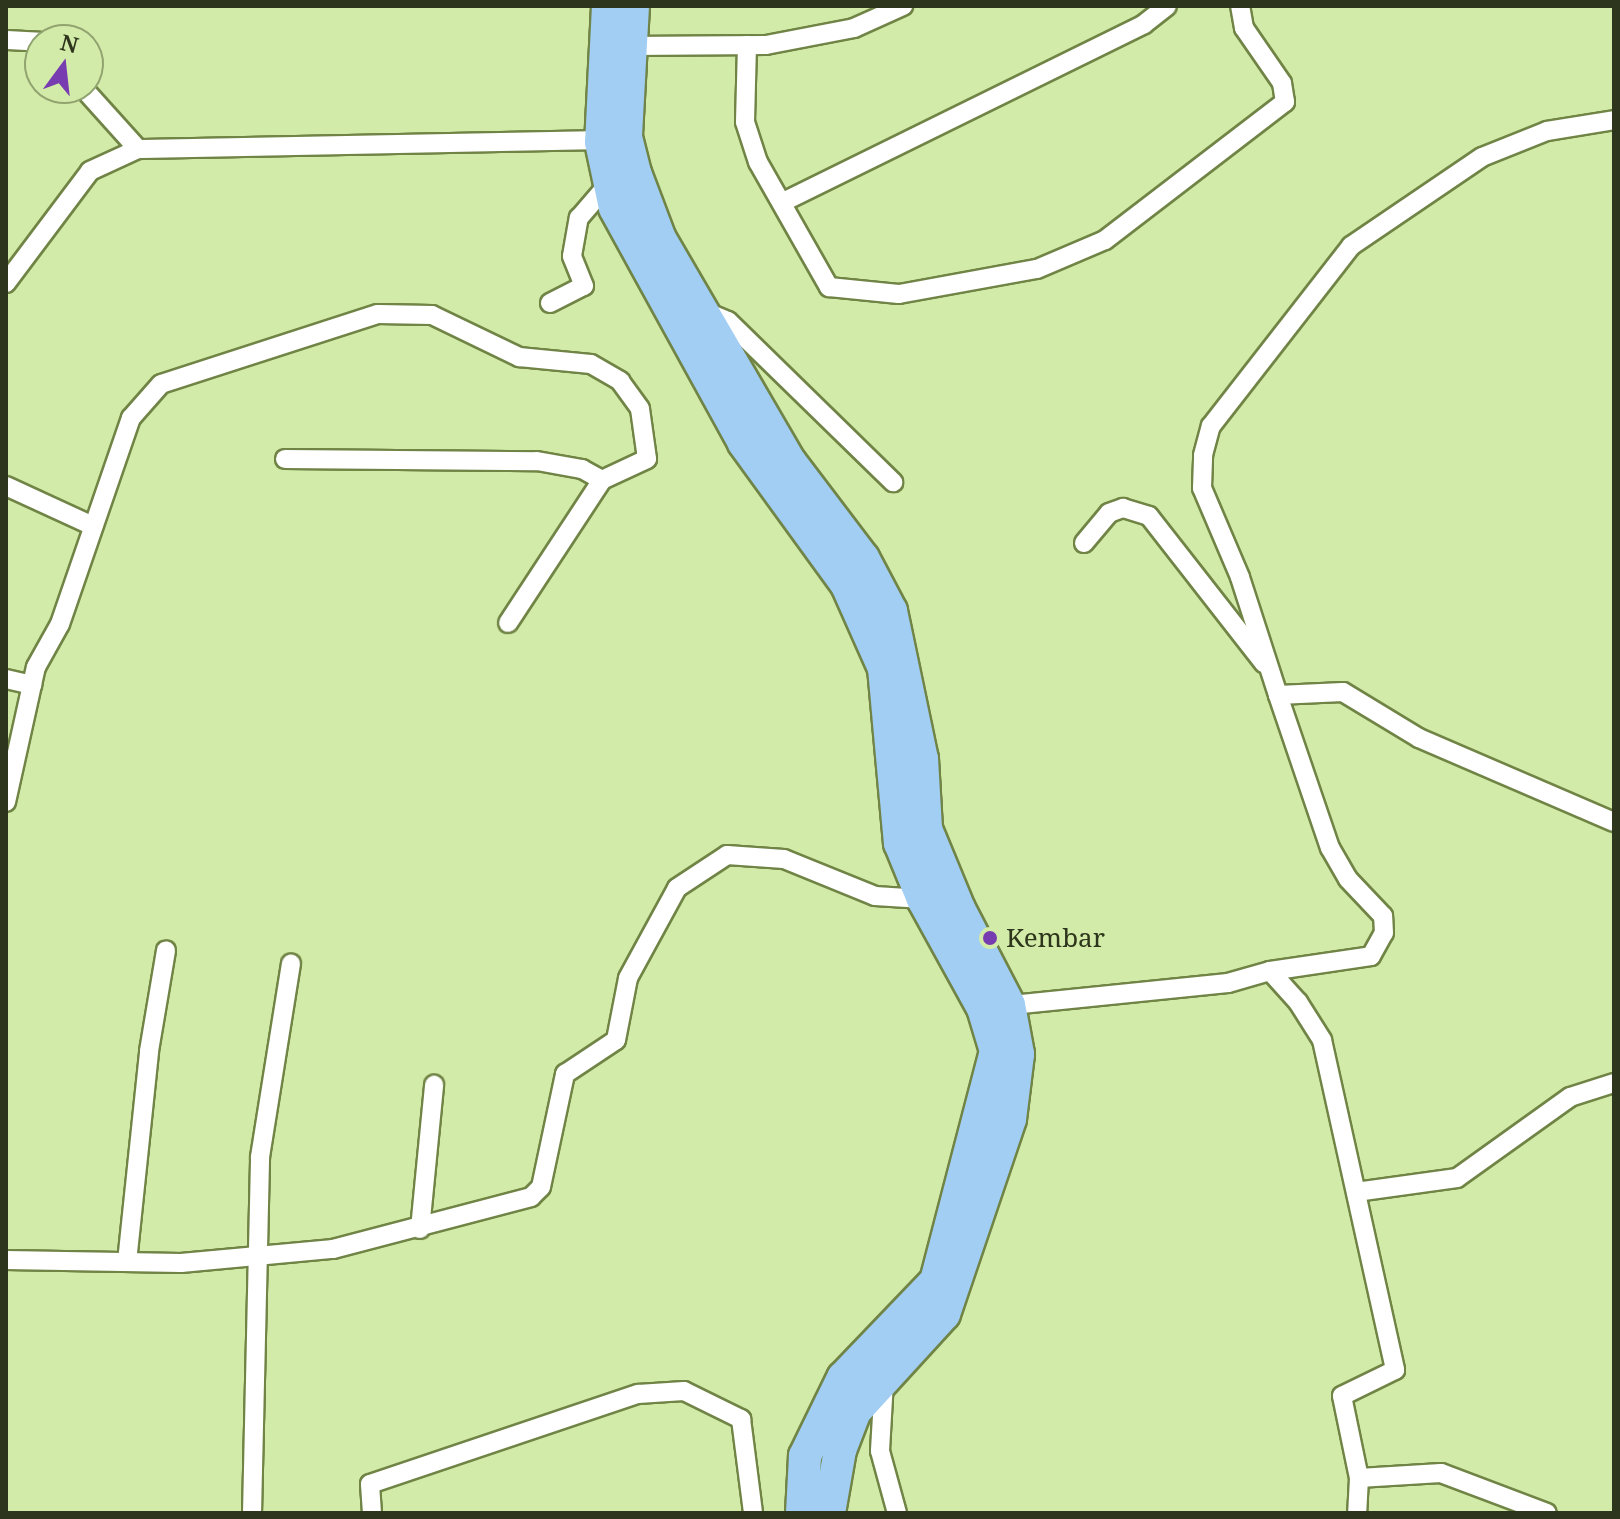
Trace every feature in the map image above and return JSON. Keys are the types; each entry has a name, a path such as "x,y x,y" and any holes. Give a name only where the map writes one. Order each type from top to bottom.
{"highway":[{"path":"608,6 614,139 660,239 790,462 863,558 891,611 922,759 926,829 996,1007 1018,1054 1010,1119 944,1314 855,1411 840,1450 829,1513"},
{"path":"633,6 610,182 615,208 744,443 847,585 884,668 900,843 923,899 996,1007 995,1068 936,1281 843,1378 805,1456 802,1513"}],"street":[{"path":"629,46 747,45 854,28 903,6"},
{"path":"783,202 1144,24 1167,6"},
{"path":"747,45 745,122 758,162 829,287 854,292 899,294 1037,269 1105,240 1285,102 1282,83 1244,28 1240,6"},
{"path":"97,104 138,149"},
{"path":"996,1007 1228,983 1270,971 1371,956 1384,933 1383,916 1348,879 1330,848 1240,577 1202,488 1203,455 1211,426 1289,319 1351,246 1482,157 1547,131 1614,120"},
{"path":"6,283 90,171 138,149 614,139"},
{"path":"550,303 584,286 572,256 579,218 610,182"},
{"path":"702,309 728,321 893,482"},
{"path":"6,802 32,685 60,624 131,418 161,384 378,314 432,315 519,357 591,364 620,381 640,409 647,459 602,480 508,623"},
{"path":"285,459 537,461 582,469 602,480"},
{"path":"6,486 93,526"},
{"path":"1084,543 1109,513 1123,508 1149,516 1271,672"},
{"path":"6,679 32,685"},
{"path":"1278,695 1343,692 1419,738 1614,822"},
{"path":"6,1260 127,1262 333,1249 420,1229 531,1197 541,1187 565,1074 616,1040 628,978 677,888 727,855 784,859 875,896 923,899"},
{"path":"127,1262 149,1051 166,950"},
{"path":"252,1513 254,1256 260,1157 291,963"},
{"path":"1270,971 1322,1040 1395,1370 1342,1396 1359,1478 1357,1513"},
{"path":"1356,1192 1457,1178 1570,1097 1614,1083"},
{"path":"420,1229 434,1085"},
{"path":"884,1378 880,1451 897,1513"},
{"path":"372,1513 370,1484 638,1394 684,1391 741,1419 753,1513"},
{"path":"1359,1478 1441,1473 1524,1509 1547,1513"}],"place":[{"name":"Kembar","path":"990,938"}]}
